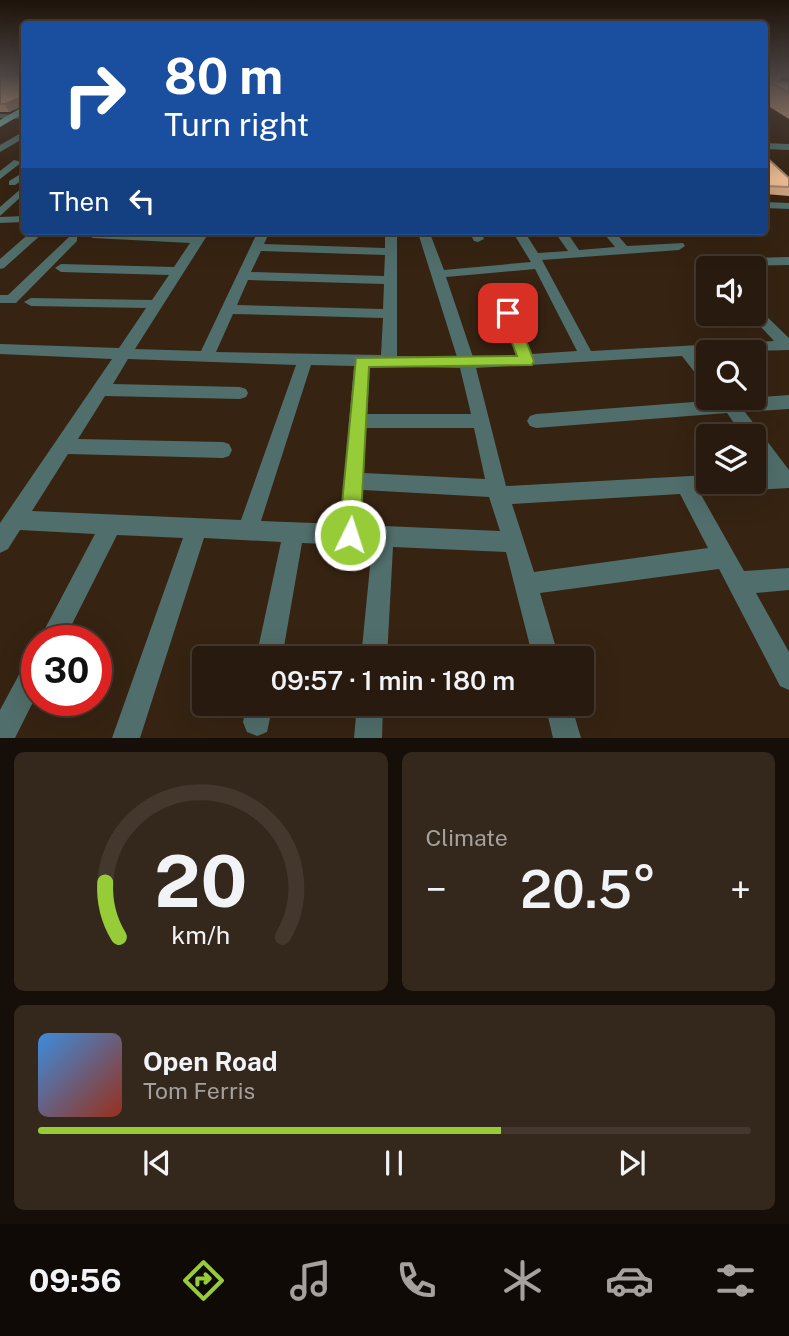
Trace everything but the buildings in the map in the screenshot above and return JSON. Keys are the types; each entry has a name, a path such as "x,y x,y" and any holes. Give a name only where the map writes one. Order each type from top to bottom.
{"main road":[{"path":"0,118 21,112"}],"street":[{"path":"14,116 21,117"},
{"path":"1,148 21,137"},
{"path":"768,146 789,147"},
{"path":"1,148 21,148"},
{"path":"0,176 17,162"},
{"path":"21,176 12,183 21,182"},
{"path":"0,213 5,201 21,190"},
{"path":"768,205 789,206"},
{"path":"0,220 21,219"},
{"path":"0,265 35,235"},
{"path":"93,235 201,236"},
{"path":"206,358 262,235"},
{"path":"389,361 391,235"},
{"path":"424,235 467,363 498,492 543,646"},
{"path":"520,235 587,358"},
{"path":"563,235 576,254"},
{"path":"611,235 624,250"},
{"path":"0,542 201,236"},
{"path":"0,299 11,300 73,239"},
{"path":"439,274 576,254 679,246"},
{"path":"257,247 391,252"},
{"path":"766,262 789,261"},
{"path":"61,268 179,271"},
{"path":"244,276 390,280"},
{"path":"499,289 526,361"},
{"path":"31,302 156,304"},
{"path":"229,309 390,314"},
{"path":"766,324 788,345"},
{"path":"0,349 206,358 467,363 788,345"},
{"path":"686,351 696,363"},
{"path":"247,531 304,360"},
{"path":"350,535 362,362"},
{"path":"99,390 240,393"},
{"path":"766,402 789,402"},
{"path":"536,421 696,405"},
{"path":"358,421 481,421"},
{"path":"62,446 223,450"},
{"path":"766,454 786,479"},
{"path":"766,480 786,479"},
{"path":"353,481 498,492 696,484"},
{"path":"685,485 789,677"},
{"path":"14,520 514,542"},
{"path":"59,625 111,524"},
{"path":"126,737 197,528"},
{"path":"271,646 293,533"},
{"path":"375,646 383,537"},
{"path":"526,584 724,558"},
{"path":"738,583 789,579"},
{"path":"0,737 21,697"},
{"path":"368,737 369,716"},
{"path":"561,716 567,737"}],"route":[{"path":"350,535 362,362 526,361 508,313"}]}
